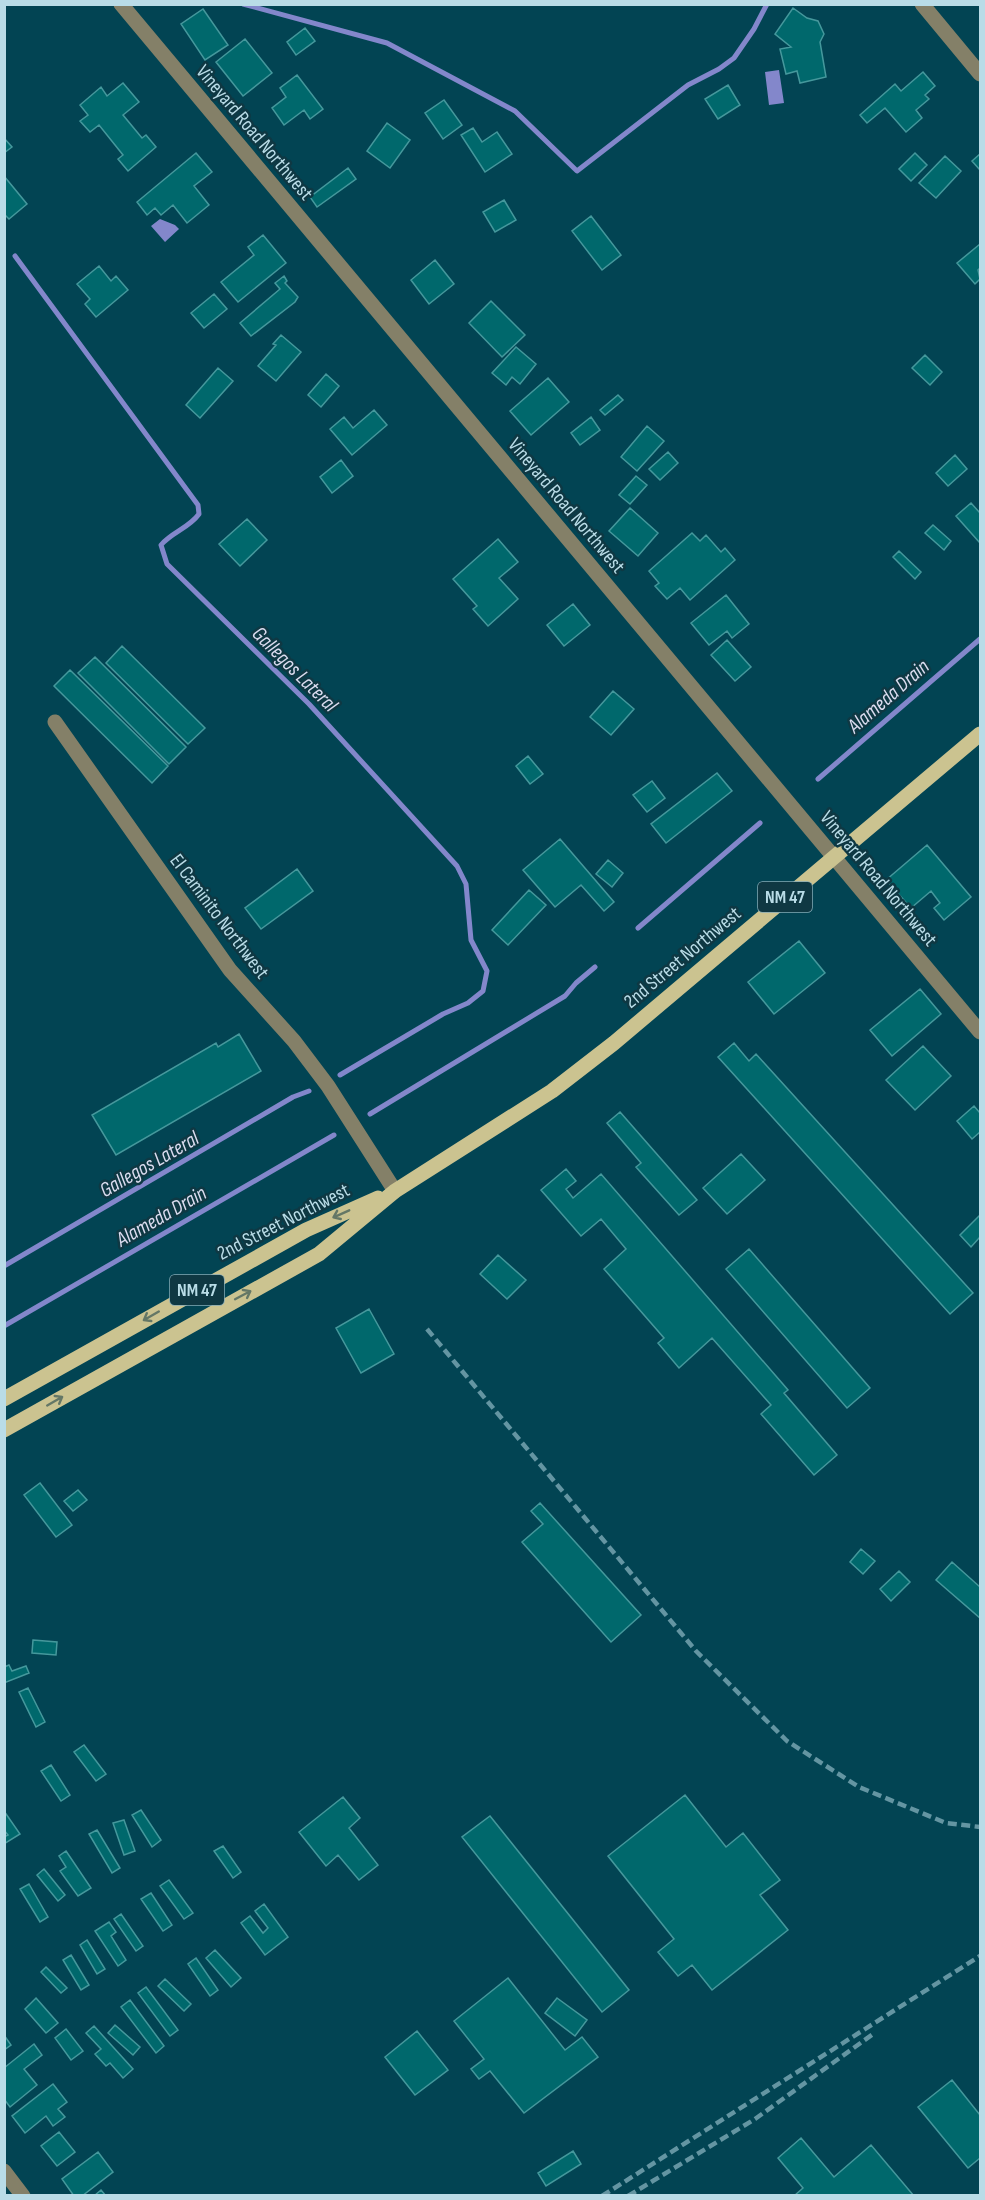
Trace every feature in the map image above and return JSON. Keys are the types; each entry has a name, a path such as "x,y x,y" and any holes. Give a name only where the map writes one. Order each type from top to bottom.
{"main road":[{"name":"2nd Street Northwest","path":"4,1430 319,1254 395,1191 552,1091 614,1043 833,856 981,734"},
{"name":"2nd Street Northwest","path":"4,1399 306,1230 395,1191"}],"street":[{"name":"Vineyard Road Northwest","path":"121,4 981,1032"},
{"path":"922,4 981,74"},
{"name":"El Caminito Northwest","path":"55,723 230,970 294,1041 328,1086 395,1191"},
{"path":"4,2171 23,2196"}],"water":[{"path":"779,70 784,103 769,105 765,72"},
{"path":"160,219 179,229 165,242 151,226"}],"building":[{"path":"793,8 807,18 818,21 824,34 820,42 826,77 800,83 797,71 786,74 780,49 791,47 775,34"},
{"path":"203,9 228,45 205,60 181,24"},
{"path":"305,28 315,41 296,55 287,42"},
{"path":"245,39 272,73 243,96 216,62"},
{"path":"923,72 935,86 925,95 929,99 916,110 922,118 906,132 885,108 867,123 860,115 895,84 901,91"},
{"path":"297,75 323,109 310,119 304,110 284,125 272,108 286,97 280,88"},
{"path":"123,83 139,102 123,115 142,138 146,135 156,147 128,171 118,159 123,155 99,125 90,132 80,121 88,115 80,105 101,87 107,96"},
{"path":"728,85 740,105 718,119 705,99"},
{"path":"444,100 462,125 443,139 425,113"},
{"path":"387,123 410,140 390,168 367,151"},
{"path":"473,128 482,142 497,132 512,154 485,172 461,135"},
{"path":"4,138 12,147 4,153"},
{"path":"196,153 212,172 194,186 209,205 187,223 173,205 161,215 155,208 147,215 137,202"},
{"path":"915,153 927,165 911,181 899,169"},
{"path":"980,154 980,170 972,161"},
{"path":"945,156 961,171 936,198 919,183"},
{"path":"348,168 356,179 317,207 310,197"},
{"path":"4,176 27,204 9,219 4,214"},
{"path":"504,200 516,220 495,232 483,212"},
{"path":"591,216 621,255 602,270 572,231"},
{"path":"263,235 286,263 238,302 221,282 254,255 248,247"},
{"path":"980,244 980,268 978,270 980,279 975,284 957,263"},
{"path":"435,260 454,284 429,304 411,280"},
{"path":"99,266 111,281 116,276 128,290 96,317 85,304 90,299 77,284"},
{"path":"284,276 287,281 285,283 298,297 295,302 251,336 240,323 280,289 275,283"},
{"path":"214,294 227,309 204,328 191,313"},
{"path":"491,301 525,335 502,357 469,323"},
{"path":"281,335 301,352 276,381 258,366 276,345 273,344"},
{"path":"516,347 536,364 520,384 512,377 506,385 492,373"},
{"path":"925,355 942,372 930,385 912,368"},
{"path":"218,368 233,381 200,418 186,405"},
{"path":"326,374 339,386 321,407 308,395"},
{"path":"548,378 569,402 531,435 510,411"},
{"path":"618,395 623,400 605,415 600,410"},
{"path":"374,410 387,425 352,455 330,429 344,417 353,428"},
{"path":"591,417 600,430 580,445 571,433"},
{"path":"647,426 664,441 637,471 621,457"},
{"path":"668,452 678,463 660,480 649,469"},
{"path":"955,455 967,469 948,486 936,473"},
{"path":"341,460 353,476 332,493 320,477"},
{"path":"636,476 647,485 630,504 619,495"},
{"path":"971,503 980,513 980,543 956,516"},
{"path":"630,508 658,533 638,556 609,531"},
{"path":"247,519 267,540 240,566 219,544"},
{"path":"933,525 951,541 944,550 925,533"},
{"path":"692,533 700,541 706,535 721,552 725,548 735,560 690,600 680,588 667,599 655,586 659,583 649,571"},
{"path":"498,539 518,562 499,578 518,599 488,626 473,609 477,606 453,579"},
{"path":"899,551 921,572 915,579 893,557"},
{"path":"726,595 749,624 732,638 727,631 709,645 691,623"},
{"path":"573,604 590,625 564,646 547,625"},
{"path":"727,640 751,667 735,681 711,655"},
{"path":"122,646 205,728 188,744 106,663"},
{"path":"95,657 186,747 169,764 78,673"},
{"path":"70,670 168,766 152,783 54,686"},
{"path":"613,691 634,709 611,735 590,717"},
{"path":"528,756 543,774 530,784 516,766"},
{"path":"717,773 732,791 666,843 651,824"},
{"path":"652,781 665,798 647,812 633,795"},
{"path":"560,839 614,902 604,911 581,885 555,907 523,870"},
{"path":"927,845 971,897 944,920 934,908 940,903 931,891 911,908 886,880"},
{"path":"608,860 623,873 612,887 596,874"},
{"path":"297,869 313,891 261,929 245,908"},
{"path":"529,890 546,905 508,945 492,930"},
{"path":"799,941 825,973 774,1014 748,982"},
{"path":"920,989 941,1014 892,1056 870,1030"},
{"path":"239,1034 261,1071 116,1155 92,1115 216,1043 218,1047"},
{"path":"734,1043 749,1061 756,1054 973,1293 950,1314 718,1057"},
{"path":"923,1046 951,1076 915,1110 886,1080"},
{"path":"974,1106 980,1113 980,1132 972,1139 957,1121"},
{"path":"620,1112 697,1200 679,1215 636,1167 641,1163 607,1123"},
{"path":"741,1154 765,1180 727,1214 703,1188"},
{"path":"566,1169 576,1181 566,1189 573,1198 601,1174 788,1390 784,1393 837,1455 814,1475 761,1414 771,1405 712,1338 679,1368 658,1343 664,1338 604,1269 626,1249 601,1219 581,1236 541,1190"},
{"path":"980,1215 980,1237 971,1247 960,1235"},
{"path":"749,1249 870,1388 847,1408 726,1269"},
{"path":"498,1255 526,1280 507,1299 480,1274"},
{"path":"369,1309 394,1354 361,1373 336,1328"},
{"path":"40,1483 72,1525 56,1537 24,1495"},
{"path":"78,1490 87,1500 73,1511 64,1501"},
{"path":"540,1503 641,1615 611,1642 522,1542 543,1524 531,1511"},
{"path":"861,1549 875,1561 863,1574 850,1562"},
{"path":"952,1562 980,1587 980,1618 936,1580"},
{"path":"899,1571 910,1582 891,1601 880,1589"},
{"path":"33,1640 57,1642 56,1655 32,1653"},
{"path":"9,1665 12,1671 26,1666 29,1673 4,1683 4,1667"},
{"path":"28,1688 45,1722 36,1727 19,1692"},
{"path":"84,1745 106,1774 96,1781 74,1752"},
{"path":"51,1765 70,1795 61,1801 41,1771"},
{"path":"685,1795 726,1847 743,1833 780,1880 760,1895 788,1930 712,1990 692,1965 678,1976 658,1952 674,1939 608,1856"},
{"path":"343,1797 360,1818 349,1828 378,1865 359,1880 338,1855 326,1866 299,1832"},
{"path":"141,1810 161,1840 152,1847 132,1815"},
{"path":"4,1811 20,1834 4,1844 4,1837 8,1835 4,1830"},
{"path":"490,1816 629,1990 602,2012 462,1837"},
{"path":"124,1820 135,1851 124,1855 113,1823"},
{"path":"97,1830 120,1868 112,1873 89,1834"},
{"path":"223,1846 241,1872 233,1878 214,1851"},
{"path":"66,1851 91,1888 78,1896 60,1871 66,1867 59,1856"},
{"path":"44,1869 65,1895 58,1901 37,1875"},
{"path":"169,1880 193,1913 184,1919 160,1886"},
{"path":"29,1884 48,1917 40,1922 20,1889"},
{"path":"151,1893 172,1925 163,1931 141,1899"},
{"path":"264,1904 288,1937 265,1955 241,1923 250,1916 263,1933 268,1928 255,1911"},
{"path":"121,1914 143,1946 136,1951 114,1919"},
{"path":"109,1922 116,1932 111,1936 126,1960 118,1966 95,1931"},
{"path":"87,1940 105,1969 97,1974 80,1945"},
{"path":"215,1950 241,1978 231,1987 206,1958"},
{"path":"71,1955 89,1985 81,1990 63,1960"},
{"path":"196,1958 218,1990 210,1996 188,1964"},
{"path":"46,1967 67,1988 61,1993 41,1972"},
{"path":"508,1978 565,2050 582,2037 598,2057 524,2113 490,2071 479,2079 471,2069 484,2059 454,2021"},
{"path":"165,1979 191,2004 184,2011 158,1986"},
{"path":"146,1987 178,2030 170,2036 138,1993"},
{"path":"36,1998 58,2023 46,2033 25,2009"},
{"path":"557,1998 587,2020 575,2036 545,2013"},
{"path":"130,2000 164,2046 156,2053 121,2007"},
{"path":"115,2025 140,2047 133,2055 108,2033"},
{"path":"94,2026 133,2069 123,2078 110,2063 106,2066 95,2054 101,2049 86,2033"},
{"path":"66,2029 83,2051 71,2060 55,2038"},
{"path":"417,2031 448,2070 415,2095 385,2057"},
{"path":"4,2035 11,2045 4,2050"},
{"path":"34,2044 42,2055 24,2069 37,2085 10,2107 4,2099 4,2068"},
{"path":"952,2080 980,2115 980,2158 968,2168 918,2107"},
{"path":"53,2084 67,2102 58,2109 65,2117 53,2126 46,2116 25,2133 12,2116"},
{"path":"59,2132 75,2152 57,2166 41,2146"},
{"path":"801,2138 834,2177 871,2145 914,2196 794,2196 803,2188 778,2158"},
{"path":"573,2151 581,2164 546,2186 538,2173"},
{"path":"98,2152 113,2172 82,2196 74,2196 62,2179"},
{"path":"101,2190 106,2196 94,2196"}],"waterway":[{"path":"243,4 387,43 515,111 577,171 688,85 719,69 734,58 754,29 767,4"},
{"name":"Gallegos Lateral","path":"15,256 198,505 199,514 195,519 161,545 167,564 309,704 457,866 466,884 471,940 487,971 483,991 468,1003 443,1014 340,1075"},
{"name":"Alameda Drain","path":"818,779 980,639"},
{"name":"Alameda Drain","path":"638,928 760,823"},
{"name":"Alameda Drain","path":"370,1114 565,996 595,967"},
{"name":"Gallegos Lateral","path":"4,1266 293,1097 309,1091"},
{"name":"Alameda Drain","path":"4,1326 334,1135"}],"railway":[{"path":"427,1329 696,1651 787,1741 859,1787 946,1823 980,1827"},
{"path":"602,2196 980,1956"},
{"path":"628,2196 755,2119 873,2034"}]}
